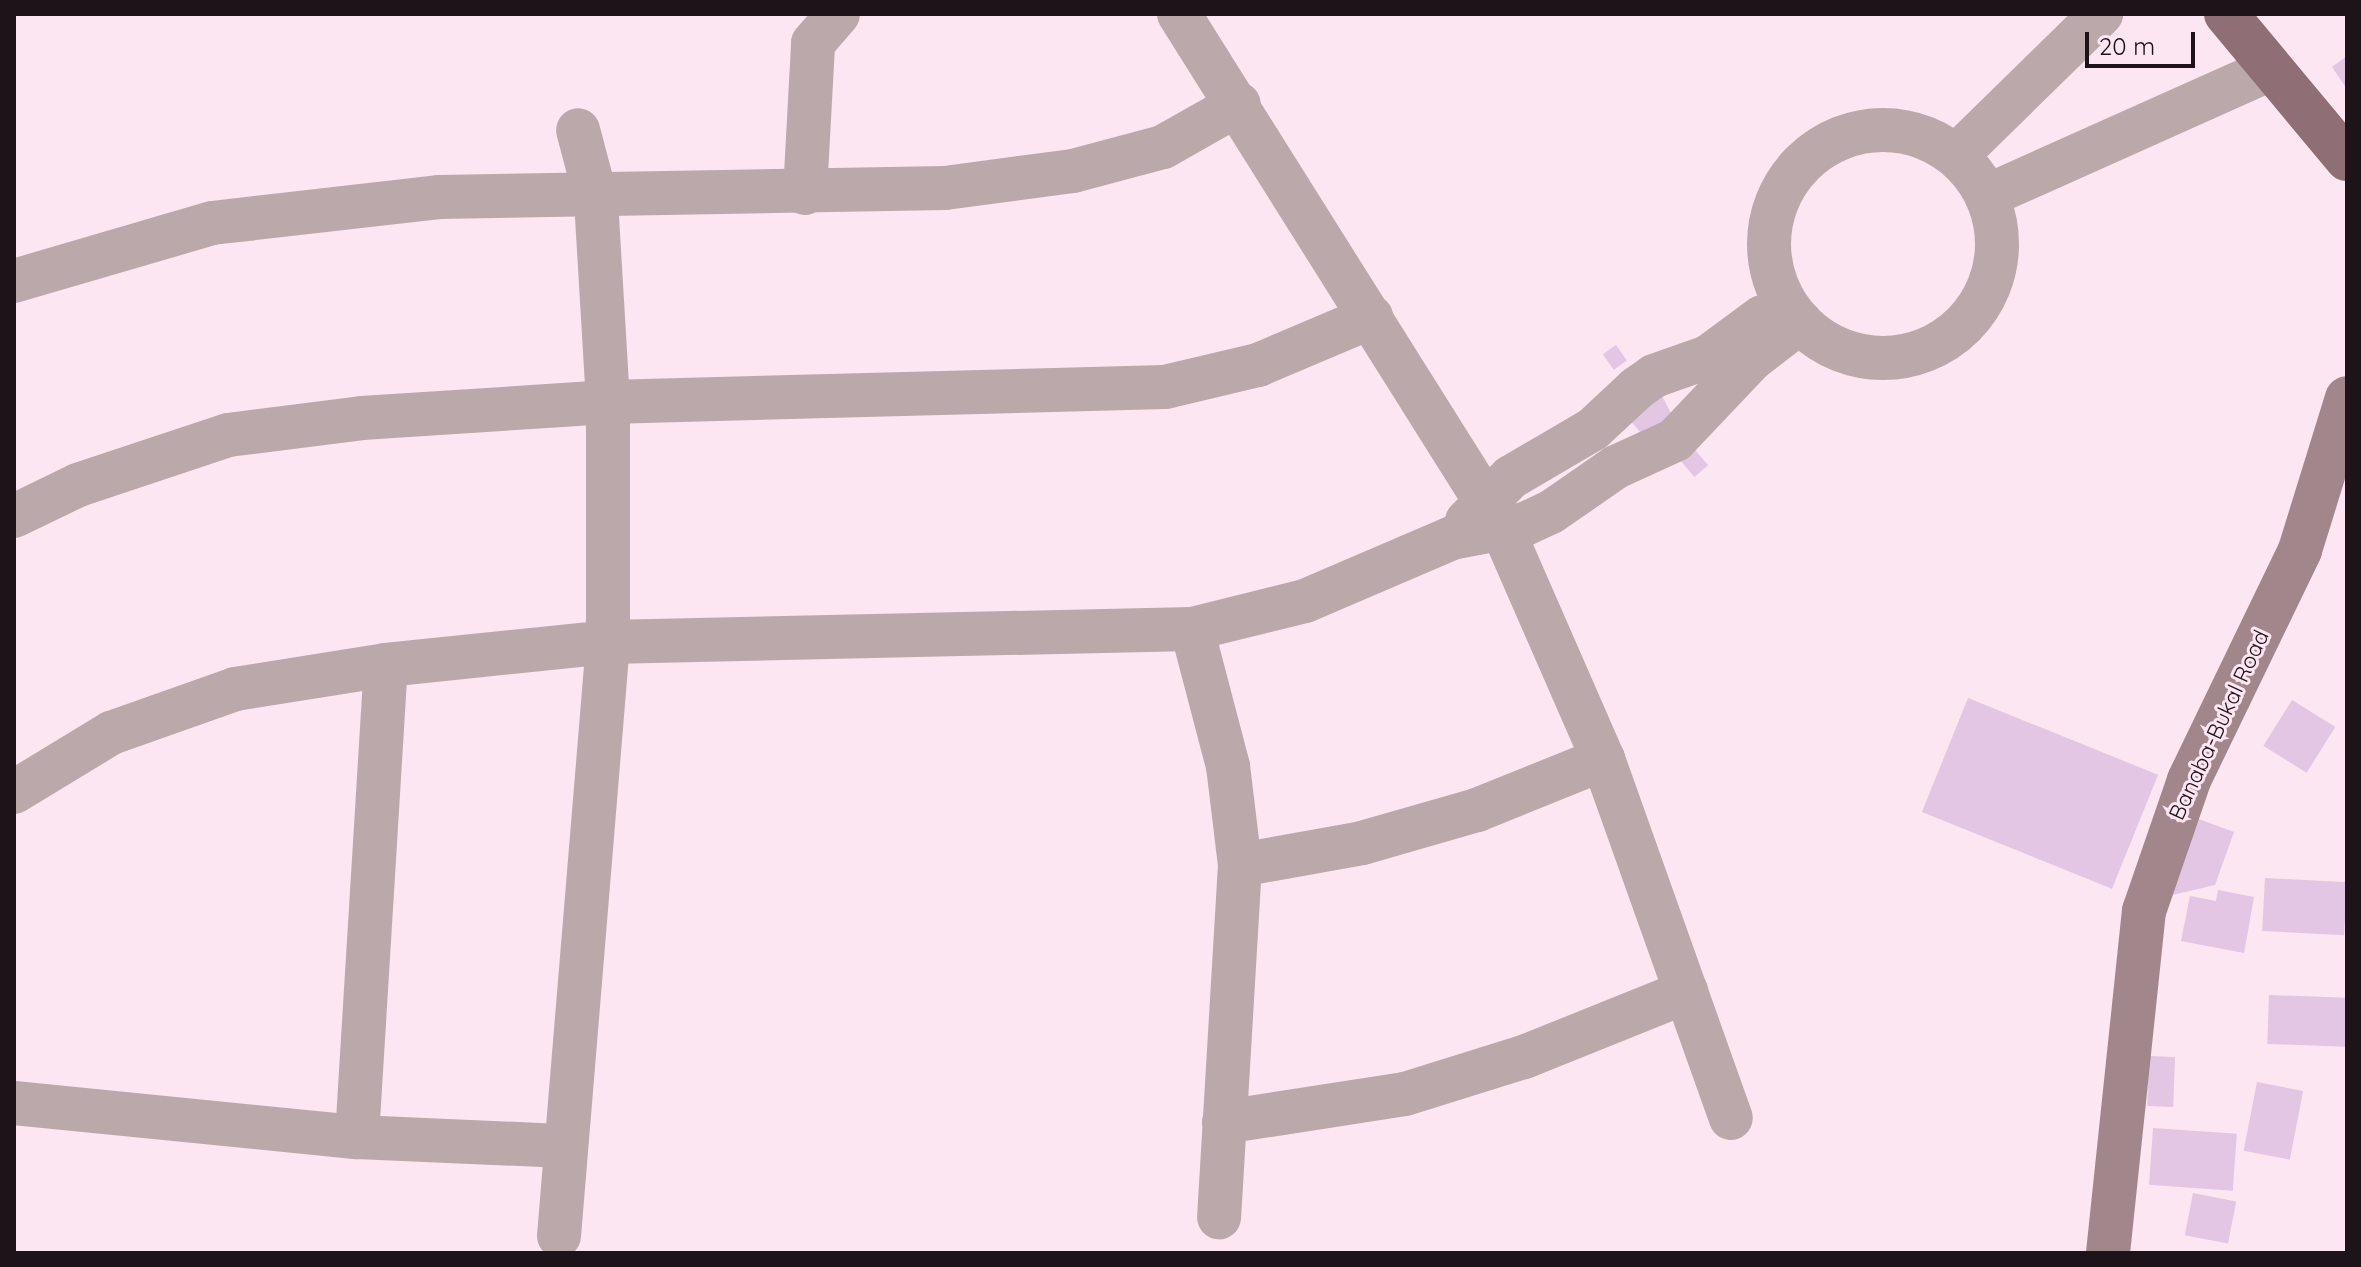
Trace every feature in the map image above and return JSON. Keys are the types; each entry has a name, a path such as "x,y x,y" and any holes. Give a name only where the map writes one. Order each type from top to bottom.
{"main road":[{"path":"2226,14 2347,159"}],"street":[{"path":"805,193 813,43 838,14"},
{"path":"1179,14 1239,104 1494,515 1603,759 1731,1118"},
{"path":"1957,155 2101,14"},
{"path":"1987,196 2271,69"},
{"path":"14,281 212,223 439,197 596,198 945,188 1073,171 1163,147 1239,104"},
{"path":"1888,129 1924,136 1957,155 1987,196 1996,228 1996,261 1987,293 1968,320 1943,342 1913,355 1880,359 1847,354 1792,311 1768,247 1774,209 1790,176 1817,150 1851,134 1888,129"},
{"path":"559,1236 608,642 608,402 596,198 578,130"},
{"path":"1494,515 1522,469 1593,429 1654,376 1708,357 1792,311"},
{"path":"14,792 111,733 235,689 386,665 608,642 1192,629 1305,601 1452,538 1494,515 1551,512 1616,467 1675,440 1752,359 1792,311"},
{"path":"14,516 78,485 228,435 362,418 608,402 1165,387 1258,365 1371,317"},
{"name":"Banaba-Bukal Road","path":"2108,1253 2144,911 2189,780 2300,550 2347,398"},
{"path":"1593,429 1616,467"},
{"path":"1192,629 1228,766 1240,865 1219,1217"},
{"path":"357,1137 386,665"},
{"path":"1240,865 1362,843 1477,810 1603,759"},
{"path":"1224,1122 1405,1094 1524,1057 1686,992"},
{"path":"14,1103 357,1137 566,1146"}],"building":[{"path":"2347,56 2347,89 2332,67"},
{"path":"1616,345 1627,361 1614,370 1603,354"},
{"path":"1660,392 1674,419 1654,435 1648,428 1641,433 1628,418"},
{"path":"1695,450 1708,465 1695,477 1681,462"},
{"path":"1968,698 2158,775 2112,889 1922,812"},
{"path":"2292,700 2335,727 2307,773 2263,746"},
{"path":"2193,817 2234,832 2215,885 2168,896"},
{"path":"2265,878 2347,882 2344,935 2262,931"},
{"path":"2218,890 2254,897 2244,953 2181,941 2190,896 2216,901"},
{"path":"2269,995 2347,998 2345,1047 2267,1044"},
{"path":"2149,1056 2175,1057 2173,1107 2147,1106"},
{"path":"2257,1082 2303,1091 2290,1160 2244,1151"},
{"path":"2153,1128 2237,1134 2233,1191 2149,1185"},
{"path":"2193,1193 2236,1201 2228,1244 2185,1235"}]}
